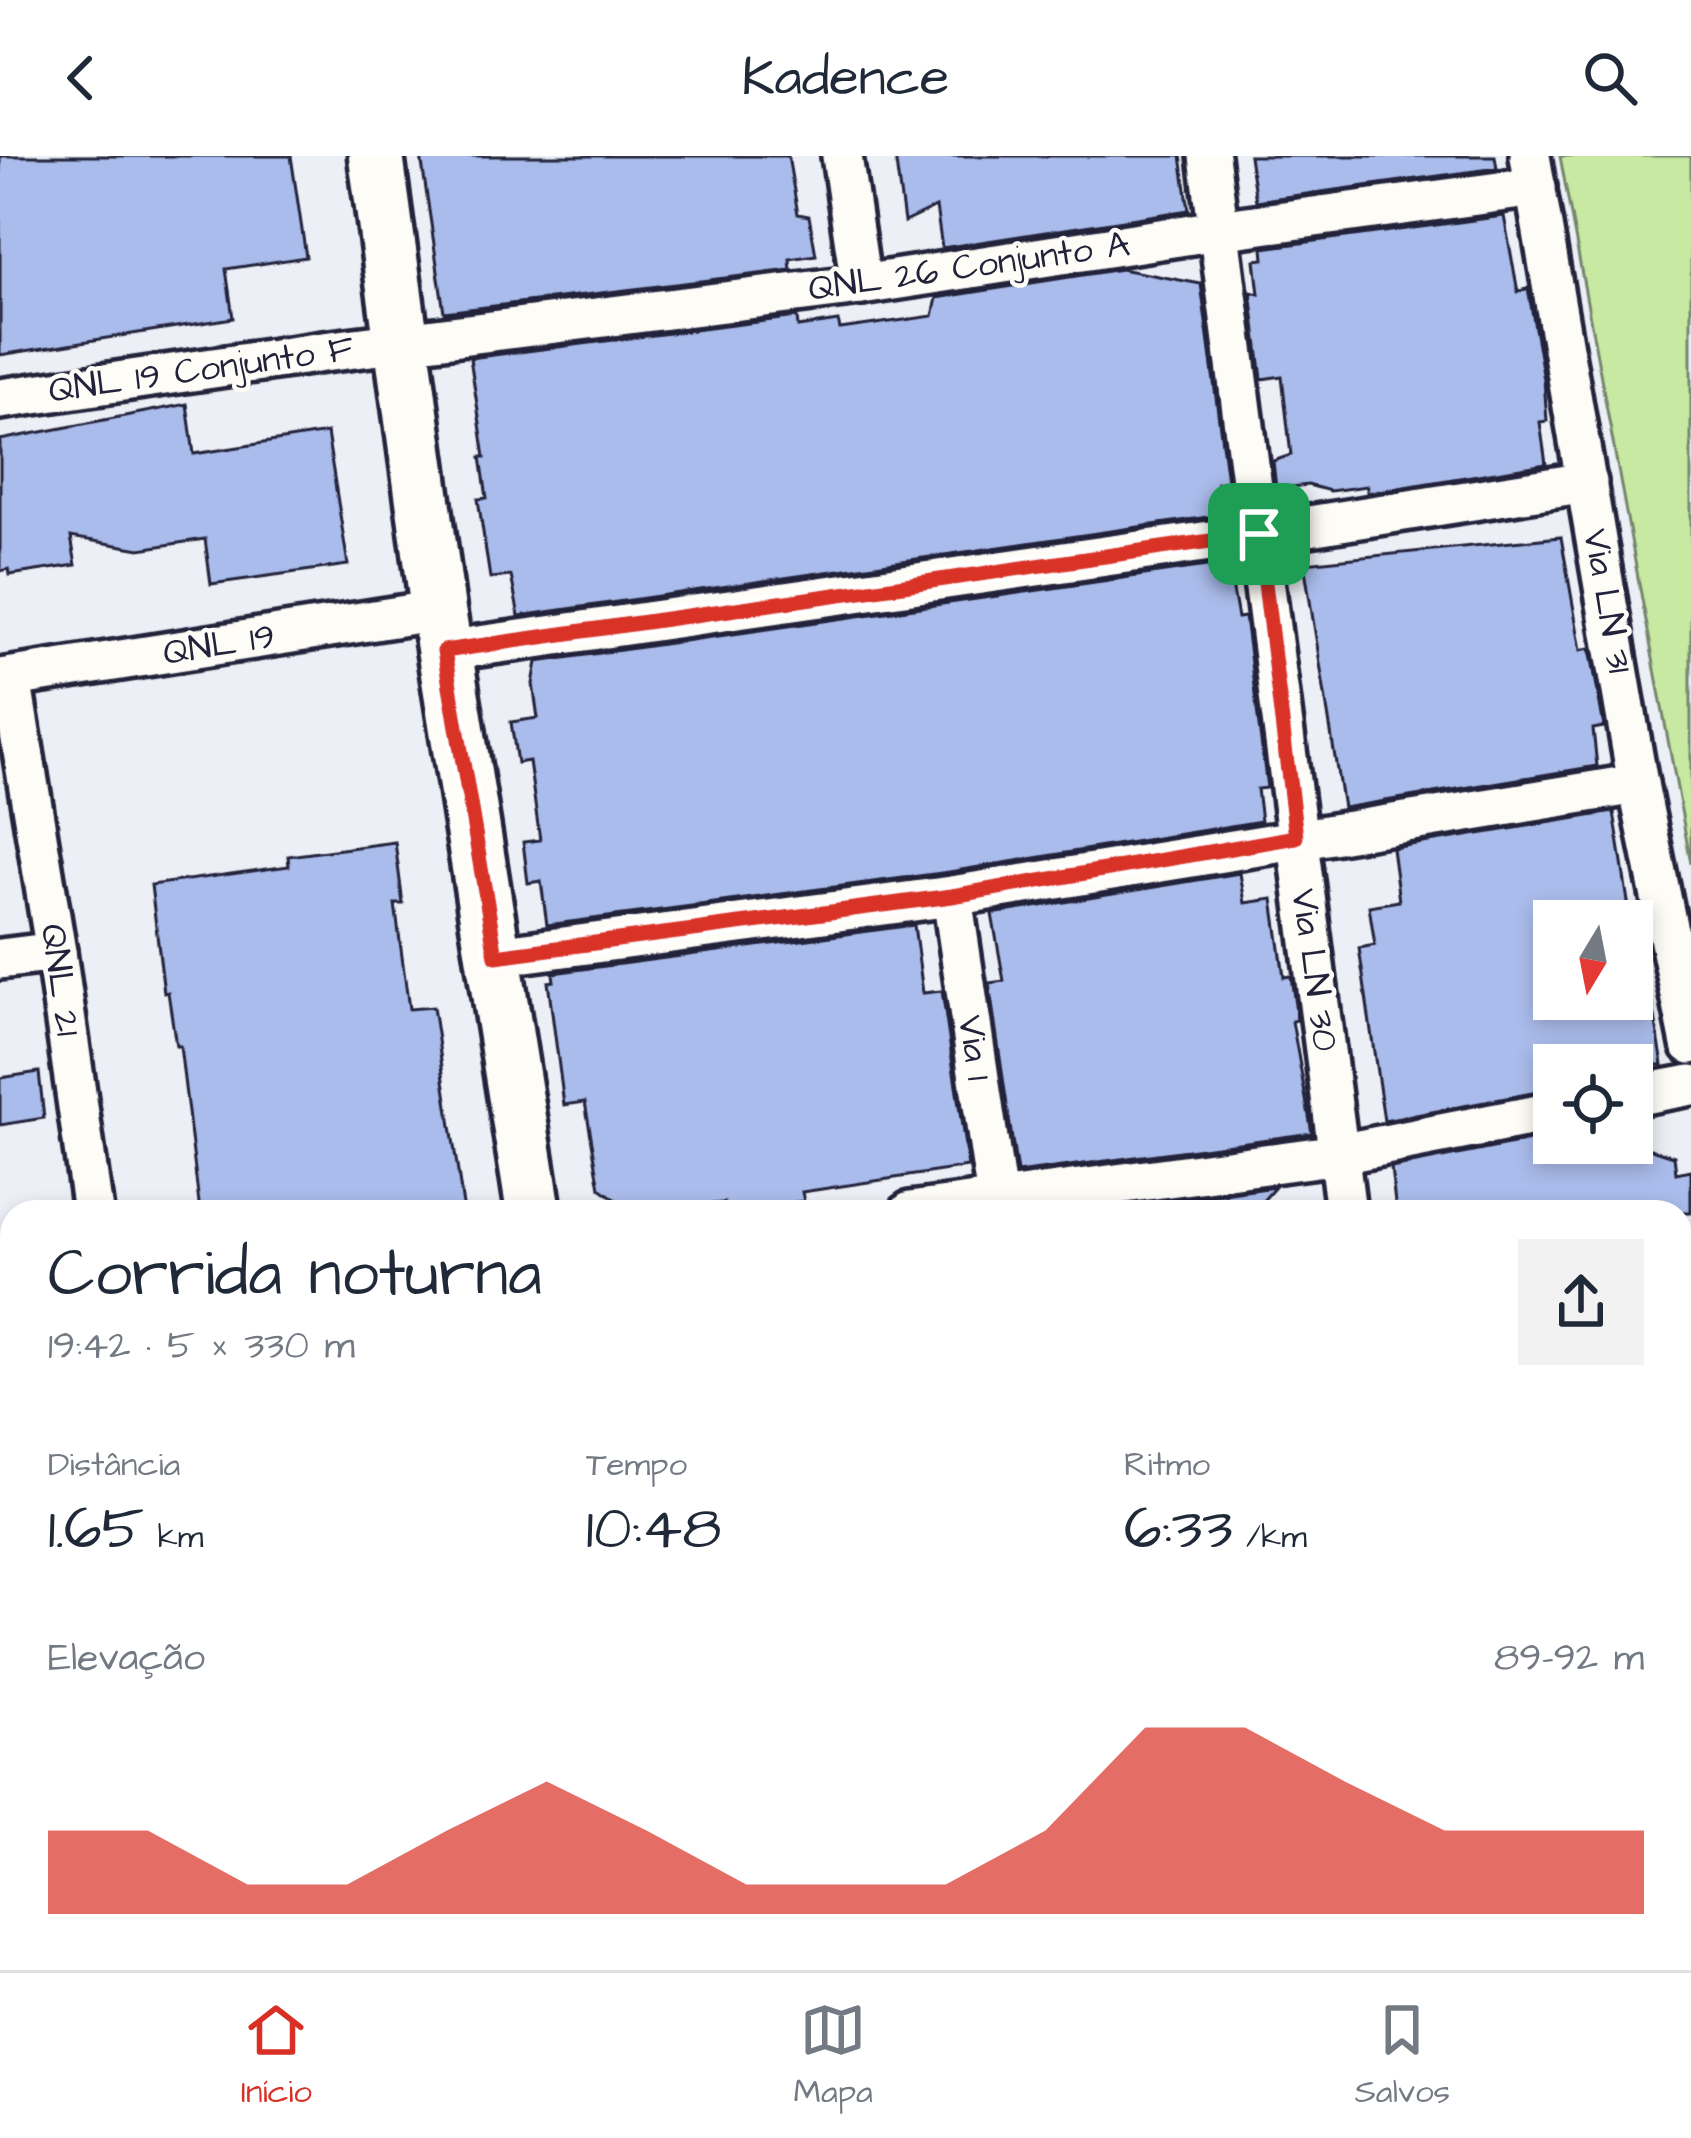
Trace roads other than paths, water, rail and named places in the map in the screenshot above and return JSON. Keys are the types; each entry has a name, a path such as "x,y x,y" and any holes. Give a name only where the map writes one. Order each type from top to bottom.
{"street":[{"path":"376,156 441,631 532,1200"},
{"path":"842,156 861,285"},
{"name":"Via LN 30","path":"1209,156 1345,1200"},
{"name":"QNL 26 Conjunto A","path":"402,342 861,285 1218,230 1533,171"},
{"name":"Via LN 31","path":"1533,171 1638,784 1691,1044"},
{"name":"QNL 19 Conjunto F","path":"0,399 402,342"},
{"name":"QNL 19","path":"6,678 1259,534 1587,482"},
{"name":"QNL 21","path":"6,678 56,952 90,1200"},
{"path":"496,956 952,896 1638,784"},
{"name":"Via 1","path":"952,896 997,1199"},
{"path":"0,959 56,952"},
{"path":"1653,1092 1691,1084"},
{"path":"990,1200 1339,1154 1533,1116"}]}
